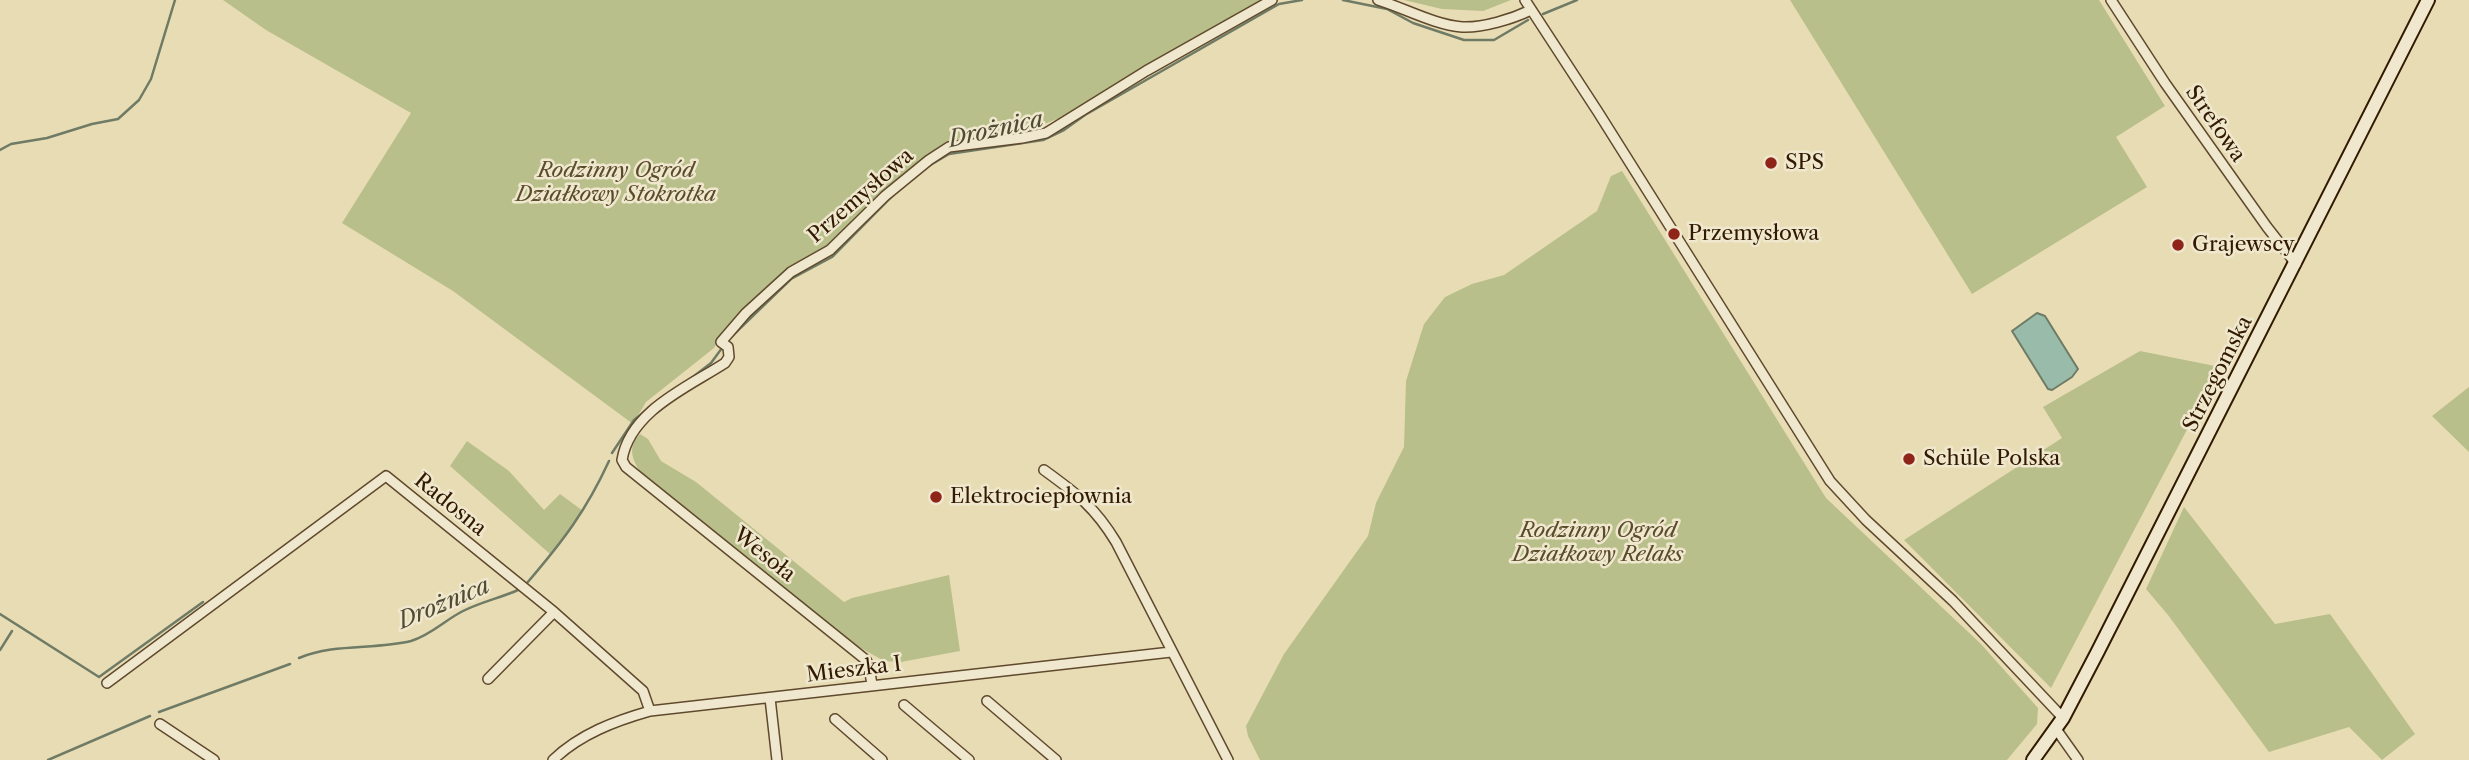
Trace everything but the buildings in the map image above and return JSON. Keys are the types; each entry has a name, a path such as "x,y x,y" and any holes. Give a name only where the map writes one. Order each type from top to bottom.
{"main road":[{"name":"Strzegomska","path":"2033,760 2059,723 2296,264 2428,0"}],"street":[{"name":"Przemysłowa","path":"622,460 629,438 649,412 725,363 729,352 722,342 746,313 791,272 830,250 885,196 929,160 949,147 1046,133 1146,71 1272,0"},
{"path":"1378,0 1462,27 1482,25 1531,10"},
{"path":"1525,0 1830,481 1866,520 1953,601 2059,723 2078,760"},
{"name":"Strefowa","path":"2111,0 2165,83 2262,221 2296,264"},
{"name":"Wesoła","path":"622,460 626,467 866,660 872,685"},
{"path":"1044,470 1082,497 1101,517 1116,541 1228,760"},
{"name":"Radosna","path":"107,683 386,477 554,612 643,691 650,711"},
{"path":"488,679 554,612"},
{"name":"Mieszka I","path":"553,760 571,745 605,725 650,711 1171,652"},
{"path":"769,698 777,760"},
{"path":"987,701 1056,760"},
{"path":"904,705 969,760"},
{"path":"835,719 882,760"},
{"path":"160,724 214,760"}],"green space":[{"name":"Rodzinny Ogród Działkowy Stokrotka","path":"223,0 1263,0 1067,115 1027,131 947,141 877,198 823,250 790,266 723,333 714,348 646,402 633,424 453,291 342,223 411,113 266,30"},
{"path":"1404,0 1511,0 1483,11 1442,9"},
{"path":"1790,0 2099,0 2165,106 2116,137 2147,187 1972,294"},
{"name":"Rodzinny Ogród Działkowy Relaks","path":"1622,171 1826,498 1981,644 2038,708 2037,724 2007,760 1260,760 1246,726 1284,654 1368,536 1376,503 1404,447 1406,381 1424,324 1445,297 1472,284 1504,275 1597,211 1611,176"},
{"path":"2140,351 2220,367 2051,688 1904,540 2062,438 2043,407"},
{"path":"2469,387 2469,452 2432,416"},
{"path":"640,434 648,439 661,461 696,482 844,602 949,575 960,651 901,662 884,661 834,633 641,473 632,453 633,444"},
{"path":"467,441 509,471 544,510 560,494 583,511 550,554 450,466"},
{"path":"2184,507 2275,624 2330,614 2415,734 2382,760 2349,727 2269,752 2146,589"}],"shaded area":[{"path":"2037,313 2045,316 2078,369 2072,377 2052,390 2048,389 2012,331"}],"waterway":[{"path":"0,150 11,144 47,138 118,119 139,100 151,79 175,0"},
{"name":"Drożnica","path":"927,167 949,154 1043,140 1279,4 1302,0"},
{"name":"Drożnica","path":"1343,0 1387,9 1413,23 1464,40 1494,40 1528,20"},
{"name":"Drożnica","path":"1543,14 1577,0"},
{"name":"Drożnica","path":"730,338 791,279 832,257 897,191"},
{"name":"Drożnica","path":"689,380 711,363 722,348"},
{"name":"Drożnica","path":"612,453 634,420 661,399"},
{"name":"Drożnica","path":"527,583 573,525 609,461"},
{"name":"Drożnica","path":"299,658 326,650 411,641 463,611 518,590"},
{"path":"0,614 99,677 203,602"},
{"path":"0,650 12,631"},
{"name":"Drożnica","path":"159,712 290,664"},
{"name":"Drożnica","path":"48,760 150,716"}],"place":[{"name":"SPS","path":"1771,163"},
{"name":"Przemysłowa","path":"1674,234"},
{"name":"Grajewscy","path":"2178,245"},
{"name":"Schüle Polska","path":"1909,459"},
{"name":"Elektrociepłownia","path":"936,497"}]}
